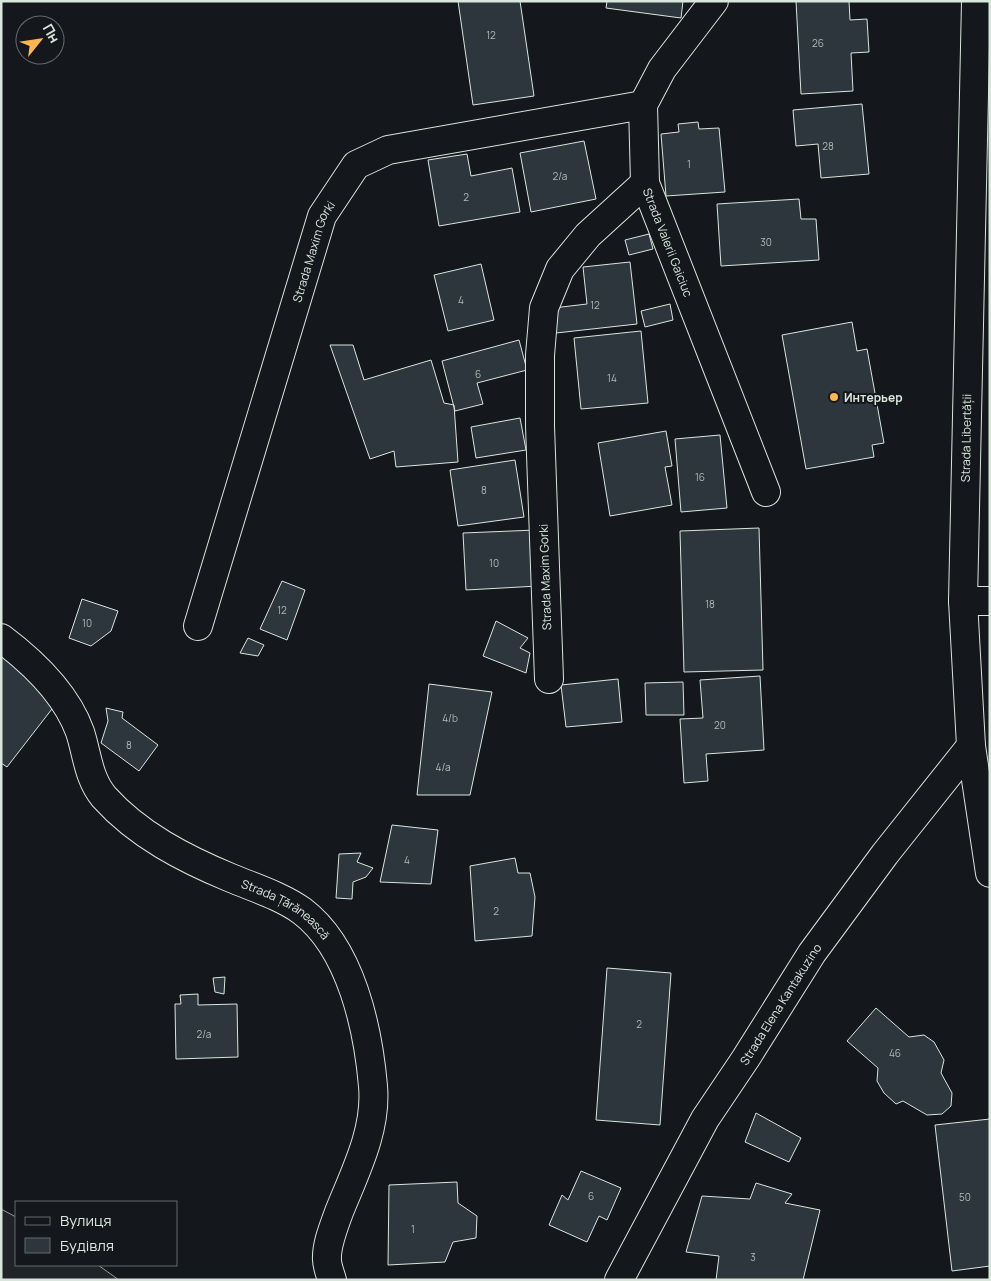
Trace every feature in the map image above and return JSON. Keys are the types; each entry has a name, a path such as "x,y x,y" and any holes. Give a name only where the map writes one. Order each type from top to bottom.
{"street":[{"name":"Strada Valerii Gaiciuc","path":"714,1 662,69 643,106 645,183 766,492"},
{"name":"Strada Libertății","path":"976,1 977,601 971,746 990,873"},
{"name":"Strada Maxim Gorki","path":"198,626 322,216 356,165 388,150 643,106"},
{"name":"Strada Maxim Gorki","path":"549,679 540,426 540,355 544,308 560,269 588,235 645,183"},
{"name":"Strada Țărănească","path":"1,638 57,689 80,731 87,764 102,795 130,823 194,863 281,898 303,912 329,938 345,966 357,1001 367,1048 373,1087 372,1126 334,1227 326,1258 332,1280"},
{"name":"Strada Elena Kantakuzino","path":"619,1280 704,1119 746,1058 812,953 886,854 971,746"}],"shaded area":[{"path":"1,1209 15,1216 15,1266 99,1266 119,1280 1,1280"}],"building":[{"path":"458,1 520,1 534,96 473,105"},
{"path":"607,1 683,1 681,18 606,8"},
{"path":"796,1 849,1 850,20 867,19 869,52 851,53 853,91 801,94"},
{"path":"862,104 869,174 821,178 818,144 796,146 793,110"},
{"path":"698,122 699,129 719,128 725,192 666,196 661,134 679,132 678,124"},
{"path":"584,141 596,199 531,212 520,153"},
{"path":"467,154 471,176 512,168 520,212 439,226 428,160"},
{"path":"799,199 801,219 816,219 819,260 721,266 717,204"},
{"path":"649,234 653,249 629,255 625,240"},
{"path":"630,262 637,324 556,333 553,308 587,304 583,267"},
{"path":"481,264 494,320 448,331 434,275"},
{"path":"670,304 673,320 645,327 641,311"},
{"name":"Интерьер","path":"852,322 857,351 867,349 884,443 872,445 874,457 806,469 782,335"},
{"path":"641,331 648,403 581,409 574,338"},
{"path":"519,340 527,370 477,383 483,404 455,411 442,361"},
{"path":"330,345 353,345 364,380 431,360 444,403 454,405 458,462 396,467 394,451 370,459"},
{"path":"520,418 526,450 476,458 471,427"},
{"path":"666,431 672,466 665,467 672,505 610,516 598,443"},
{"path":"720,435 727,508 681,512 675,439"},
{"path":"515,460 524,517 458,526 450,470"},
{"path":"759,528 763,670 684,672 680,531"},
{"path":"536,530 538,586 466,590 463,533"},
{"path":"282,581 305,590 287,640 260,629"},
{"path":"82,599 118,611 111,631 91,646 69,638"},
{"path":"496,621 528,638 520,648 530,653 526,673 483,656"},
{"path":"248,638 264,645 258,656 240,653"},
{"path":"1,650 62,696 7,767 1,763"},
{"path":"760,676 764,750 706,754 708,781 684,783 680,719 703,718 700,680"},
{"path":"618,679 622,722 566,727 561,685"},
{"path":"683,682 684,715 646,715 645,683"},
{"path":"429,684 492,692 470,795 417,795"},
{"path":"106,708 123,712 122,718 158,745 139,771 101,743 108,721"},
{"path":"392,825 438,830 431,884 380,882"},
{"path":"361,853 357,862 373,868 366,877 353,882 352,899 336,898 339,854"},
{"path":"515,858 518,873 530,873 535,897 532,936 475,941 470,866"},
{"path":"607,968 671,973 660,1125 596,1120"},
{"path":"225,977 224,994 215,992 213,978"},
{"path":"198,994 198,1005 237,1004 238,1057 176,1059 175,1004 181,1004 180,995"},
{"path":"876,1008 909,1037 924,1035 934,1042 944,1060 941,1073 952,1093 951,1106 942,1114 927,1115 903,1101 896,1104 884,1093 877,1081 878,1068 847,1041"},
{"path":"756,1113 801,1138 789,1162 745,1142"},
{"path":"990,1119 990,1266 952,1271 935,1125"},
{"path":"581,1171 621,1188 607,1220 599,1216 587,1242 549,1225 562,1195 568,1200"},
{"path":"457,1182 458,1203 477,1216 476,1238 453,1242 445,1262 388,1265 389,1185"},
{"path":"756,1183 792,1194 785,1203 820,1210 803,1280 716,1280 719,1256 686,1252 702,1196 750,1199"}],"place":[{"name":"Интерьер","path":"834,397"}]}
